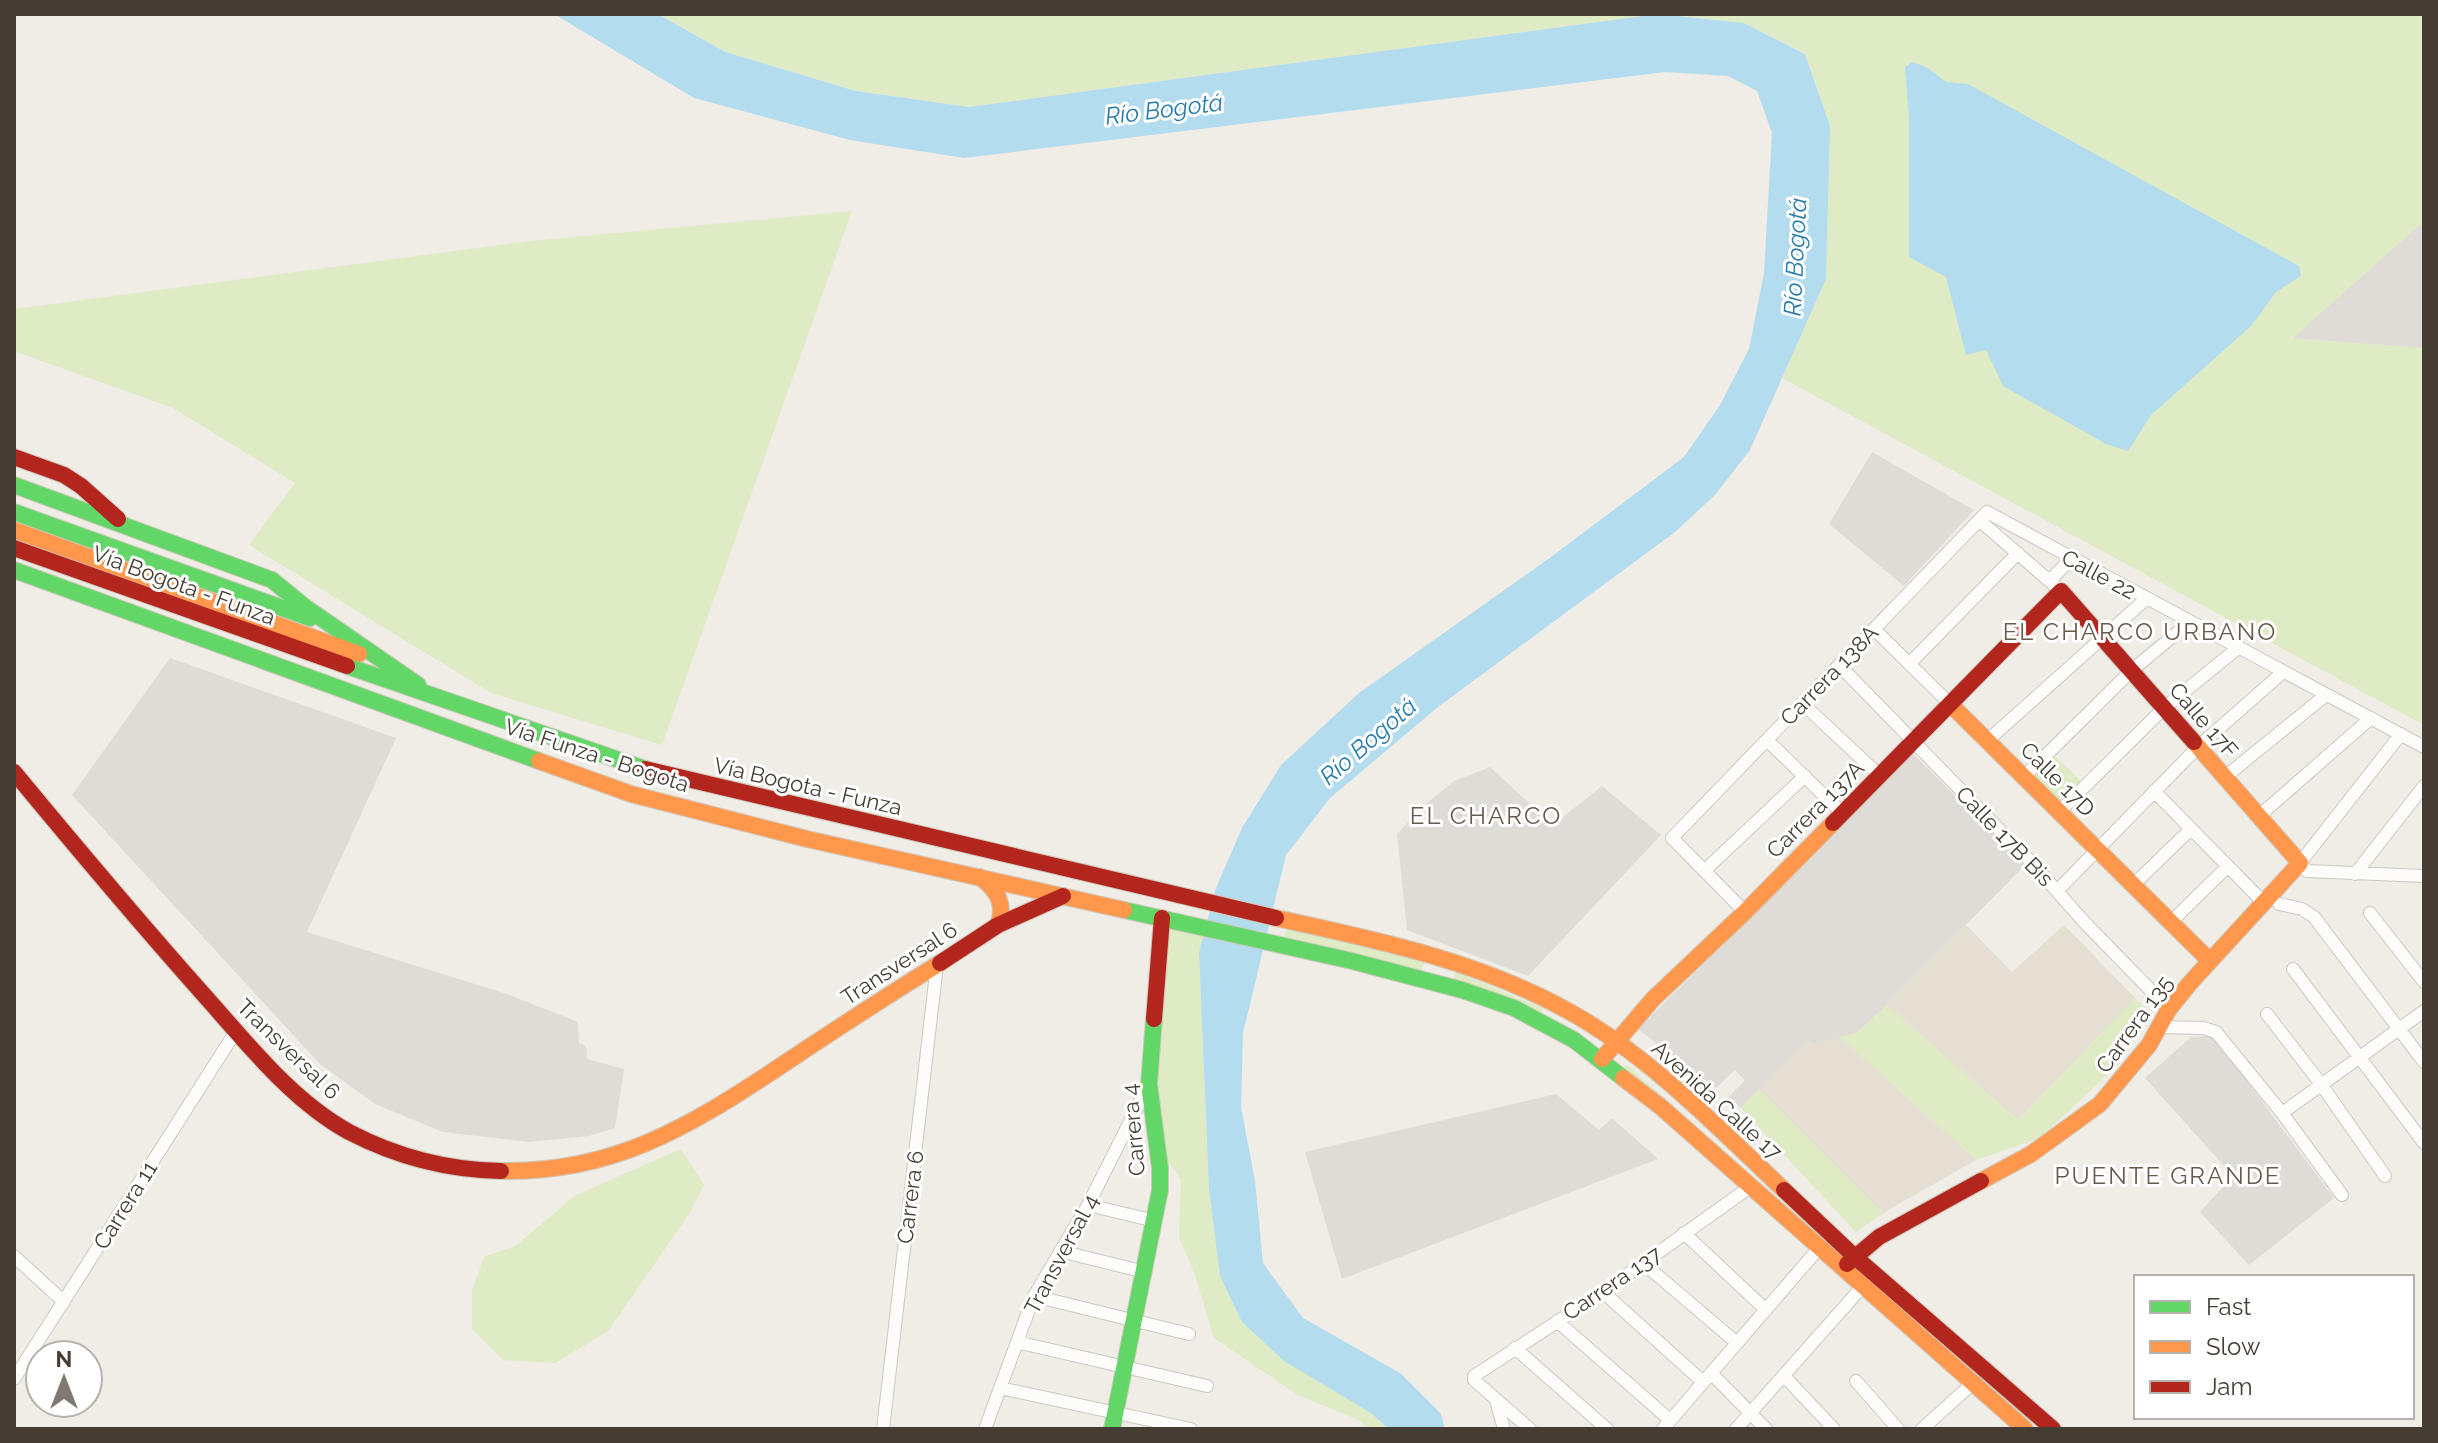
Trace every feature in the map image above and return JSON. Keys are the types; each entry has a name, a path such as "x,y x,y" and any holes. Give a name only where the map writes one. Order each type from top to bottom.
{"main road":[{"name":"Vía Bogota - Funza","path":"14,457 64,475 126,526"},
{"name":"Vía Bogota - Funza","path":"14,466 62,483 105,507"},
{"name":"Vía Bogota - Funza","path":"14,476 105,507"},
{"name":"Vía Bogota - Funza","path":"14,485 272,580 353,642 430,694"},
{"name":"Vía Bogota - Funza","path":"14,495 284,591"},
{"name":"Vía Bogota - Funza","path":"14,504 305,607"},
{"name":"Vía Bogota - Funza","path":"14,512 331,626"},
{"name":"Vía Bogota - Funza","path":"14,521 353,642"},
{"name":"Vía Bogota - Funza","path":"14,530 384,663"},
{"name":"Vía Bogota - Funza","path":"14,539 413,682"},
{"name":"Vía Bogota - Funza","path":"14,548 626,764 1182,898 1286,920"},
{"name":"Vía Funza - Bogota","path":"14,570 631,794 807,839 1280,945"},
{"name":"Calle 17F","path":"2055,586 2300,863"},
{"name":"Carrera 137A","path":"1602,1059 1653,999 1745,912 1950,704 2055,586"},
{"name":"Calle 17D","path":"1950,704 2210,961"},
{"name":"Transversal 6","path":"14,772 121,902 236,1031 310,1104 335,1123 375,1145 421,1160 467,1168 551,1170 606,1159 690,1125 998,925 1063,896"},
{"path":"702,813 711,786"},
{"name":"Carrera 135","path":"1848,1263 1879,1237 2031,1154 2081,1120 2119,1084 2149,1045 2169,1009 2210,961 2271,904 2300,863"},
{"path":"980,877 999,894 1003,910 998,925"},
{"name":"Carrera 4","path":"1114,1421 1155,1221 1160,1168 1149,1084 1162,918"},
{"name":"Avenida Calle 17","path":"1286,920 1407,947 1498,977 1569,1011 1617,1041 1690,1101 1848,1263 2053,1429"},
{"name":"Avenida Calle 17","path":"1280,945 1440,984 1533,1017 1574,1040 1661,1107 1819,1248 1848,1263 1863,1286 2025,1429"},
{"path":"1440,984 1448,960"}],"street":[{"name":"Calle 17F","path":"1983,516 2055,586"},
{"name":"Calle 22","path":"1983,516 2071,559 2424,747"},
{"name":"Carrera 138A","path":"1704,871 1672,838 1983,516"},
{"path":"1909,664 2018,553"},
{"path":"2055,586 2071,559"},
{"path":"1987,741 2146,599"},
{"path":"2024,777 2131,671 2190,622"},
{"name":"Calle 17D","path":"1874,629 1950,704"},
{"path":"2059,812 2164,708 2238,648"},
{"name":"Calle 17B Bis","path":"1839,665 2169,1009"},
{"path":"2057,891 2198,747 2283,672"},
{"path":"2225,777 2326,695"},
{"path":"1802,703 1879,775"},
{"path":"2259,816 2371,718"},
{"name":"Carrera 135","path":"2300,863 2401,734"},
{"path":"1767,740 1842,813"},
{"path":"1745,912 1704,871 1805,776"},
{"path":"2355,874 2424,786"},
{"path":"2154,791 2228,866 2271,904 2302,909 2314,917 2424,1062"},
{"path":"2133,885 2191,829"},
{"path":"2300,863 2307,871 2421,873"},
{"path":"2171,922 2228,866"},
{"path":"2370,913 2424,982"},
{"name":"Carrera 6","path":"883,1429 937,965"},
{"path":"2293,969 2424,1143"},
{"path":"2282,1113 2424,1011"},
{"path":"2267,1014 2321,1084 2385,1176"},
{"path":"2159,1027 2203,1028 2216,1032 2282,1113 2342,1195"},
{"name":"Carrera 11","path":"14,1379 236,1031"},
{"name":"Transversal 4","path":"985,1429 1034,1296 1088,1205 1149,1084"},
{"name":"Carrera 137","path":"1496,1400 1473,1378 1603,1292 1750,1187"},
{"path":"1088,1205 1155,1221"},
{"path":"1684,1233 1766,1310"},
{"path":"1557,1321 1666,1424 1819,1248"},
{"path":"1060,1251 1145,1272"},
{"path":"14,1256 64,1302"},
{"path":"1643,1263 1737,1343"},
{"path":"1736,1429 1863,1286"},
{"path":"1603,1292 1751,1412 1766,1429"},
{"path":"1034,1296 1189,1334"},
{"path":"1017,1342 1207,1386"},
{"path":"1515,1348 1607,1429"},
{"path":"1784,1376 1834,1429"},
{"path":"1856,1381 1898,1429"},
{"path":"1922,1429 1973,1383"},
{"path":"1000,1388 1114,1421 1191,1429"},
{"path":"1496,1400 1504,1429"},
{"path":"1496,1400 1530,1429"}],"shaded area":[{"path":"2424,221 2424,348 2293,338"},
{"path":"1872,452 1974,510 1904,586 1829,524"},
{"path":"170,658 396,738 307,932 507,994 578,1022 579,1043 586,1046 587,1059 624,1069 615,1128 589,1136 529,1142 443,1132 375,1104 320,1064 72,795"},
{"path":"1913,754 2025,865 1856,1033 1813,1044 1808,1038 1741,1108 1728,1098 1745,1080 1735,1070 1716,1088 1638,1029"},
{"path":"1490,767 1553,825 1602,786 1661,835 1528,976 1407,930 1397,834 1422,807 1454,781"},
{"path":"1966,925 2012,972 2064,925 2135,998 2018,1120 1887,1005"},
{"path":"2213,1036 2334,1198 2249,1265 2200,1212 2233,1176 2145,1078 2191,1037"},
{"path":"1840,1037 1976,1160 1883,1213 1759,1089 1808,1038 1813,1044"},
{"path":"1556,1094 1599,1130 1612,1118 1658,1159 1342,1279 1305,1152"}],"green space":[{"path":"658,14 1658,14 969,107 857,91 725,52"},
{"path":"1666,14 2424,14 2424,221 2294,338 2424,348 2424,725 1782,378 1826,279 1830,126 1805,53 1744,23"},
{"path":"852,211 662,745 491,693 249,545 295,483 173,408 14,351 14,309 531,241"},
{"path":"2053,754 2083,783 2059,807 2030,778"},
{"path":"1168,927 1204,934 1199,952 1209,1189 1221,1277 1389,1429 1367,1429 1361,1421 1298,1395 1214,1338 1195,1275 1179,1237 1181,1179 1168,1161 1155,1080"},
{"path":"1286,928 1425,961 1422,970 1284,938"},
{"path":"1456,972 1543,1008 1541,1013 1453,980"},
{"path":"2135,998 2150,1014 2118,1065 2040,1138 1976,1160 1840,1037 1856,1033 1887,1005 2018,1120"},
{"path":"1627,1065 1802,1219 1799,1224 1621,1071"},
{"path":"1759,1089 1883,1213 1856,1232 1741,1108"},
{"path":"681,1149 704,1185 689,1214 608,1331 555,1363 503,1360 472,1329 472,1291 484,1257 515,1246 576,1195"}],"water":[{"name":"Río Bogotá","path":"554,14 658,14 725,52 856,91 969,107 1658,14 1744,23 1805,54 1830,126 1826,279 1750,450 1715,495 1675,532 1438,707 1330,798 1286,855 1243,1033 1241,1107 1255,1181 1263,1263 1303,1318 1400,1373 1441,1414 1445,1429 1389,1429 1371,1413 1284,1361 1242,1322 1220,1276 1209,1189 1199,952 1216,888 1242,828 1281,765 1359,693 1551,557 1684,457 1720,405 1749,349 1764,273 1772,133 1757,91 1728,76 1665,72 964,158 850,140 694,98"},
{"path":"1913,62 1928,68 1946,82 1968,84 2299,266 2301,276 2276,292 2251,326 2151,415 2128,451 2106,444 2003,386 1986,350 1966,355 1946,277 1909,257 1909,117 1905,67"}],"traffic: fast":[{"path":"14,485 272,580 305,607 418,685"},
{"path":"14,512 310,618"},
{"path":"14,570 539,761"},
{"path":"347,666 645,769"},
{"path":"1124,910 1352,961 1462,990 1514,1008 1574,1040 1623,1078"},
{"path":"1112,1429 1160,1190 1149,1084 1154,1019"}],"traffic: slow":[{"path":"14,530 359,654"},
{"path":"1950,704 2210,961"},
{"path":"1981,1181 2031,1154 2100,1104 2149,1045 2169,1009 2190,983 2300,863 2194,742"},
{"path":"539,761 631,794 807,839 1124,910"},
{"path":"1602,1059 1653,999 1833,823"},
{"path":"980,877 998,898 1001,910 998,925"},
{"path":"1276,918 1427,954 1500,979 1570,1012 1656,1071 1784,1190"},
{"path":"501,1171 541,1170 578,1164 647,1143 679,1128 940,963"},
{"path":"1623,1078 1661,1107 2025,1429"}],"traffic: jam":[{"path":"14,457 64,475 118,519"},
{"path":"14,548 347,666"},
{"path":"1833,823 2061,591 2194,742"},
{"path":"645,769 1276,918"},
{"path":"14,772 237,1032 271,1070 308,1104 349,1132 404,1155 442,1165 501,1171"},
{"path":"940,963 998,925 1063,896"},
{"path":"1154,1019 1162,918"},
{"path":"1847,1264 1879,1237 1981,1181"},
{"path":"1784,1190 1855,1257 2053,1429"}],"district":[{"name":"EL CHARCO URBANO","path":"2140,631"},
{"name":"EL CHARCO","path":"1486,815"},
{"name":"PUENTE GRANDE","path":"2168,1175"}]}
